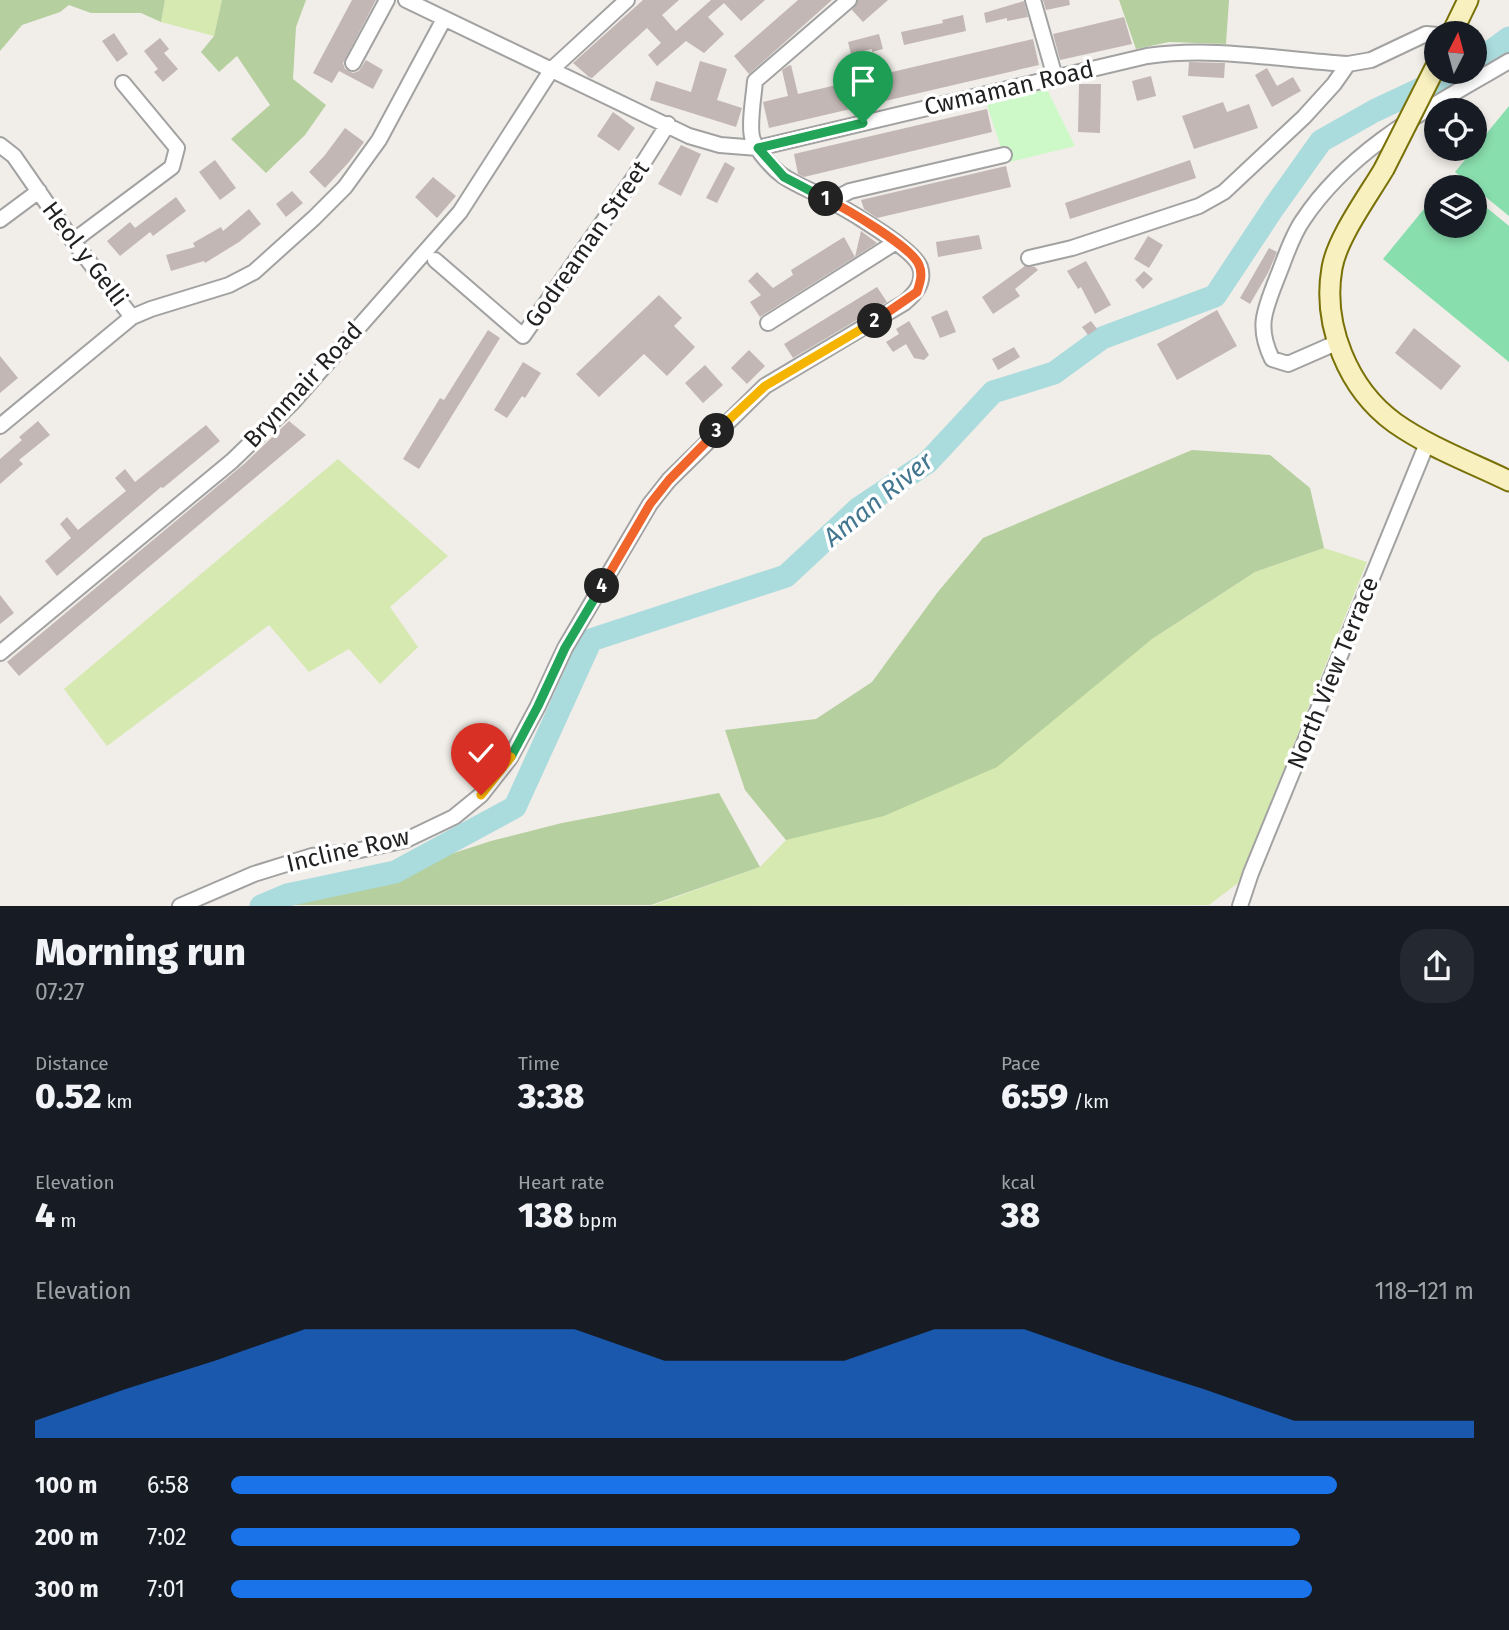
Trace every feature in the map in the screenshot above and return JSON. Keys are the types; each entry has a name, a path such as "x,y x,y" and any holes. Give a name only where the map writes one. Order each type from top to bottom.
{"main road":[{"path":"1458,21 1468,0"},
{"path":"1427,84 1384,169 1347,231 1332,267 1330,314 1336,343 1361,390 1394,423 1509,481"}],"street":[{"path":"353,63 387,0"},
{"name":"Cwmaman Road","path":"406,0 689,136 720,145 758,148 1147,55 1178,51 1212,52 1348,64 1371,60 1424,35"},
{"name":"Brynmair Road","path":"0,653 232,460 292,403 460,212 552,69 627,0"},
{"path":"768,323 896,242 831,201 784,177 751,137 755,81 849,0"},
{"path":"1033,0 1055,77"},
{"path":"0,426 132,317 229,285 254,272 314,218 345,187 379,140 444,19"},
{"path":"1336,343 1288,364 1272,359 1265,343 1262,326 1264,313 1302,221 1324,193 1360,158 1428,107 1509,61"},
{"path":"1029,258 1072,248 1199,206 1224,192 1304,117 1348,64"},
{"path":"72,241 172,167 177,148 123,83"},
{"name":"Godreaman Street","path":"435,261 523,336 633,179 668,124"},
{"name":"Heol y Gelli","path":"0,145 14,156 72,241 132,317"},
{"path":"831,201 850,191 1004,155"},
{"name":"Heol y Gelli","path":"0,219 39,191"},
{"name":"Incline Row","path":"180,905 254,874 312,856 351,852 405,840 454,817 481,795 510,758 565,648 650,504 669,480 750,399 784,375 904,303 917,292 921,277 920,265 913,255 896,242"},
{"name":"North View Terrace","path":"1240,905 1428,441"}],"green space":[{"path":"0,0 165,0 161,22 141,13 91,13 69,5 60,12 22,25 0,51"},
{"path":"165,0 222,0 214,36 161,22"},
{"path":"222,0 306,0 296,27 293,79 326,105 305,135 266,173 231,139 270,105 237,56 219,72 201,52 214,36"},
{"path":"1119,0 1229,0 1226,44 1169,42 1136,49"},
{"path":"1047,89 1075,146 1006,163 986,102"},
{"path":"1509,106 1509,216 1487,198 1487,175 1459,175 1455,172 1464,161 1487,161 1487,133"},
{"path":"1487,208 1509,226 1509,362 1383,259 1424,209 1424,238 1487,238"},
{"path":"1192,450 1270,455 1310,488 1324,548 1255,572 1152,639 997,767 884,816 786,840 745,790 725,730 816,719 872,682 937,593 983,538"},
{"path":"338,459 448,556 390,607 418,647 380,684 349,649 309,672 269,625 107,746 64,689"},
{"path":"1324,548 1367,562 1238,883 1209,905 651,906 760,867 786,840 1152,639 1255,572"},
{"path":"719,793 760,867 651,905 261,905 287,895 395,872 491,841 562,823"}],"building":[{"path":"352,0 376,0 343,63 345,69 353,73 359,71 366,60 383,70 373,89 339,71 332,83 313,73"},
{"path":"643,0 679,0 662,15 676,31 711,0 765,0 741,21 724,3 708,17 724,34 704,53 686,41 657,66 648,55 661,43 647,28 592,78 573,63"},
{"path":"798,0 832,0 749,74 734,56"},
{"path":"858,0 888,0 863,22 852,10"},
{"path":"1043,0 1069,0 1070,5 1046,10"},
{"path":"1024,1 1028,17 986,23 984,13"},
{"path":"963,15 966,31 904,45 901,32 943,23 942,20"},
{"path":"1124,17 1132,44 1060,60 1053,34"},
{"path":"114,33 128,54 117,62 102,41"},
{"path":"879,34 883,49 851,54 848,42"},
{"path":"160,38 169,49 164,53 178,69 163,82 154,72 158,69 144,51"},
{"path":"1033,39 1039,65 769,128 763,102 788,96 782,70 788,66 791,65 798,94"},
{"path":"700,61 727,69 717,100 742,108 736,127 650,100 656,81 691,92"},
{"path":"1189,62 1225,63 1224,78 1188,76"},
{"path":"1267,68 1277,86 1293,77 1301,91 1272,107 1255,75"},
{"path":"1151,76 1156,96 1137,101 1132,81"},
{"path":"1079,84 1101,84 1100,133 1078,132"},
{"path":"1223,102 1227,112 1249,104 1258,128 1194,149 1182,116"},
{"path":"987,109 992,132 804,177 798,174 794,154"},
{"path":"613,112 635,128 619,151 597,136"},
{"path":"345,128 364,142 325,188 309,172"},
{"path":"681,145 701,154 681,196 658,184"},
{"path":"215,160 236,188 220,200 199,172"},
{"path":"1190,160 1196,178 1070,219 1065,203"},
{"path":"725,162 735,168 717,203 706,198"},
{"path":"1006,166 1011,187 877,218 864,209 861,200"},
{"path":"433,177 456,196 437,218 415,197"},
{"path":"292,191 303,203 286,217 276,204"},
{"path":"176,197 186,211 153,236 150,232 120,256 107,241 130,222 135,228"},
{"path":"249,209 261,224 239,242 205,263 204,261 171,271 166,255 195,247 193,243 221,227 223,231"},
{"path":"861,231 877,243 855,257"},
{"path":"979,235 982,249 938,257 936,242"},
{"path":"1148,236 1163,245 1149,268 1134,259"},
{"path":"844,237 855,257 760,317 750,302 761,295 748,281 757,272 773,288 793,275 791,270"},
{"path":"1269,248 1277,252 1250,304 1240,298"},
{"path":"1086,261 1111,305 1095,314 1081,287 1078,289 1067,271"},
{"path":"1025,266 1038,270 1015,289 1020,296 993,314 982,297"},
{"path":"1144,271 1153,279 1143,289 1135,280"},
{"path":"877,287 887,302 793,358 784,344"},
{"path":"659,295 682,318 674,326 695,347 667,376 644,354 599,397 576,374"},
{"path":"947,310 956,332 940,338 931,317"},
{"path":"1217,310 1237,346 1177,380 1157,344"},
{"path":"909,321 929,355 924,360 914,358 906,344 893,352 886,342 899,334 896,329"},
{"path":"1091,321 1097,329 1088,335 1082,327"},
{"path":"1414,328 1461,366 1441,390 1395,353"},
{"path":"488,330 500,338 419,469 403,459 440,398 444,400"},
{"path":"1014,347 1020,357 998,370 992,359"},
{"path":"749,350 765,366 747,384 731,368"},
{"path":"0,356 18,378 0,393"},
{"path":"523,362 541,373 525,398 522,396 507,418 494,410"},
{"path":"705,365 723,385 703,403 685,383"},
{"path":"38,421 50,435 19,460 23,464 0,484 0,459 22,440 19,437"},
{"path":"289,421 306,435 19,676 7,662 244,464"},
{"path":"206,425 220,441 161,487 57,576 45,561 71,538 60,524 67,517 78,530 126,491 115,478 125,469 135,482"},
{"path":"0,595 14,613 0,624"}],"waterway":[{"name":"Aman River","path":"1488,53 1509,38"},
{"name":"Aman River","path":"261,906 287,895 395,872 515,807 591,640 786,576 859,508 928,462 993,392 1054,373 1102,338 1215,296 1321,141 1374,111 1431,84"}],"route":[{"path":"481,795 510,758 565,648 650,504 669,480 765,386 799,368 904,303 917,292 921,277 920,265 913,255 831,201 784,177 758,148 863,123"}]}
